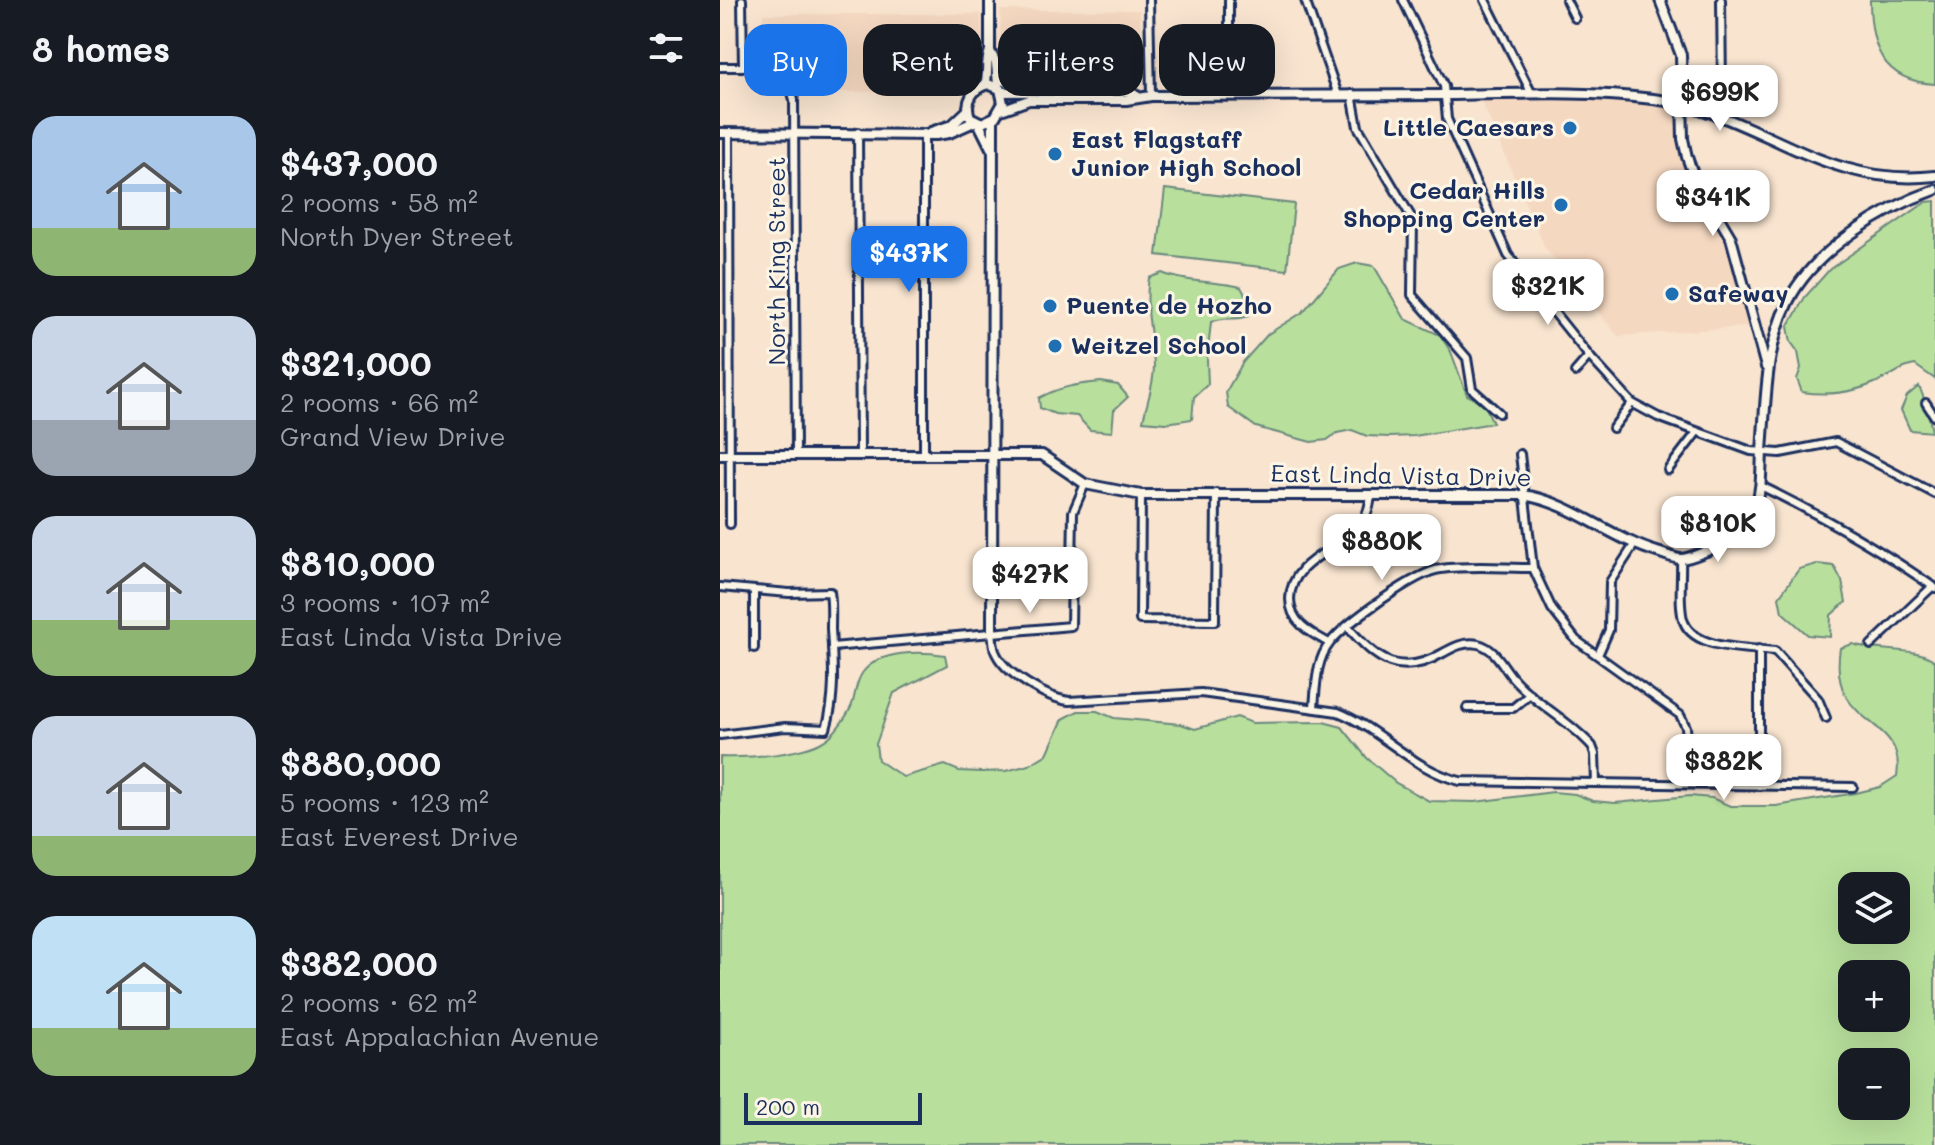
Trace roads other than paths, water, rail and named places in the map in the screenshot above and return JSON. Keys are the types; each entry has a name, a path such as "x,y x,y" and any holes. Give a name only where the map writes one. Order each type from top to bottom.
{"street":[{"path":"720,67 743,67 742,0"},
{"path":"985,85 990,51 990,0"},
{"path":"1149,0 1151,96"},
{"path":"1229,0 1229,24"},
{"path":"1305,0 1338,95"},
{"path":"1403,0 1444,86 1451,131 1508,255 1589,356 1632,403 1648,413 1697,432 1762,452 1780,453 1836,442 1933,490"},
{"path":"1485,0 1532,94"},
{"path":"1566,0 1575,18"},
{"path":"1660,0 1681,55 1683,139 1687,157 1693,174 1731,238 1764,354 1767,376"},
{"path":"1721,0 1722,86"},
{"path":"990,51 995,57 998,79"},
{"path":"991,148 968,110 972,95 985,85 998,86"},
{"path":"1352,94 1358,127 1413,220 1412,295 1467,358 1472,389 1499,413"},
{"path":"1275,96 1532,94 1633,97 1704,109 1852,172 1895,177 1935,176"},
{"name":"North King Street","path":"793,96 796,455"},
{"path":"730,524 725,133 949,133 993,119 1001,110 1001,96"},
{"path":"1001,110 1029,100 1126,100 1137,96"},
{"path":"1143,96 1159,96"},
{"path":"928,133 952,125 968,110"},
{"path":"993,119 992,632 995,651 1001,662 1035,688 1057,700 1201,693 1338,712 1357,719 1432,773 1460,781 1853,787"},
{"path":"858,132 860,455"},
{"path":"924,455 928,133"},
{"path":"1826,718 1818,699 1775,651 1705,643 1691,634 1683,620 1681,559 1713,548 1736,534 1755,508 1761,486 1767,376 1775,335 1789,299 1822,257 1843,240 1887,212 1935,190"},
{"path":"1575,372 1589,356"},
{"path":"1613,428 1632,403"},
{"path":"1926,403 1935,417"},
{"path":"1668,470 1697,432"},
{"path":"1520,454 1533,568 1552,609 1576,640 1680,715 1686,727 1690,784"},
{"name":"East Linda Vista Drive","path":"720,455 1042,455 1085,484 1141,495 1523,495 1545,498 1634,545 1681,559"},
{"path":"832,647 1071,626 1073,512 1085,484"},
{"path":"1761,486 1891,556 1934,587 1871,645"},
{"path":"1141,495 1140,620 1215,621 1216,493"},
{"path":"1329,643 1308,632 1295,619 1290,604 1292,587 1302,569 1362,523 1371,494"},
{"path":"1598,655 1609,630 1610,582 1634,545"},
{"path":"1314,707 1318,668 1329,643 1394,591 1430,571 1440,569 1533,568"},
{"path":"720,587 754,591 830,592 833,686 826,729 785,727 720,735"},
{"path":"754,591 754,648"},
{"path":"1348,627 1376,656 1401,665 1423,662 1467,643 1480,644 1491,650 1508,673 1530,694 1592,746 1596,783"},
{"path":"1759,649 1759,786"},
{"path":"1467,708 1513,708 1530,694"}],"place":[{"name":"Little Caesars","path":"1570,128"},
{"name":"East Flagstaff Junior High School","path":"1055,154"},
{"name":"Cedar Hills Shopping Center","path":"1561,205"},
{"name":"Safeway","path":"1672,294"},
{"name":"Puente de Hozho","path":"1050,306"},
{"name":"Weitzel School","path":"1055,346"}]}
